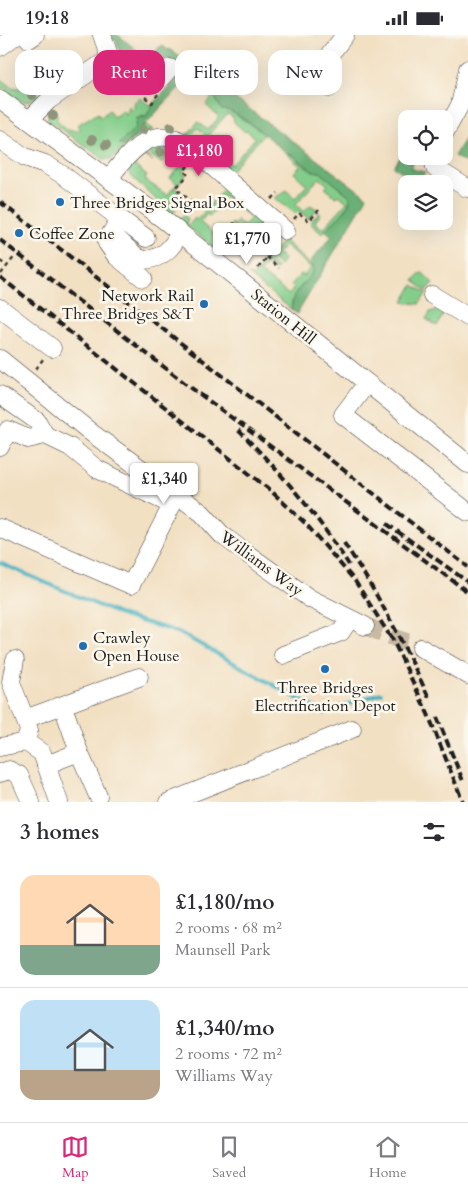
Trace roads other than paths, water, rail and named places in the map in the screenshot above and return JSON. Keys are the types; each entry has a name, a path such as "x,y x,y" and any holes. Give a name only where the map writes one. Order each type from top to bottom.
{"street":[{"path":"102,35 107,50"},
{"path":"333,50 345,35"},
{"path":"0,47 27,36"},
{"path":"165,73 170,67"},
{"path":"453,118 460,105 468,69"},
{"path":"29,121 49,100 93,70"},
{"name":"Station Hill","path":"0,99 109,178 180,233 468,465"},
{"path":"109,178 138,146 155,137 179,139 282,230 260,237"},
{"path":"0,140 17,153 45,164 63,175 115,225 137,257 144,260 164,255 175,243 180,233"},
{"path":"435,165 435,168 467,188"},
{"path":"115,225 146,238"},
{"path":"115,225 107,243 116,256 144,278"},
{"path":"433,295 468,317"},
{"path":"0,308 49,352"},
{"name":"Williams Way","path":"0,359 84,427 194,508 222,535 246,553 309,598 357,623 341,632 282,655"},
{"path":"367,383 343,415 468,513"},
{"path":"0,395 37,421 45,435 70,447 97,469 172,505 131,585 0,528"},
{"path":"70,447 84,427"},
{"path":"2,438 8,430 28,439 45,435"},
{"path":"421,648 468,675"},
{"path":"15,660 6,681 29,729 26,742"},
{"path":"25,719 139,677"},
{"path":"66,715 98,796"},
{"path":"169,802 352,729"},
{"path":"0,747 26,742 42,753 59,802"},
{"path":"0,773 9,770 19,775 28,795 48,772 80,752"}],"waterway":[{"path":"0,563 123,616 178,632 324,713 381,693"}],"tunnel":[{"path":"365,626 421,648"}],"railway":[{"path":"0,202 468,567"},
{"path":"0,240 186,384 468,592"},
{"path":"0,277 270,490 306,524 355,581 392,639"},
{"path":"238,430 269,461 298,495 349,565"},
{"path":"387,524 468,582"},
{"path":"344,543 368,580 429,698"},
{"path":"390,634 428,714 463,802"},
{"path":"437,717 463,781"}],"place":[{"name":"Three Bridges Signal Box","path":"60,202"},
{"name":"Coffee Zone","path":"19,233"},
{"name":"Network Rail Three Bridges S&T","path":"204,304"},
{"name":"Crawley Open House","path":"83,646"},
{"name":"Three Bridges Electrification Depot","path":"325,669"}]}
